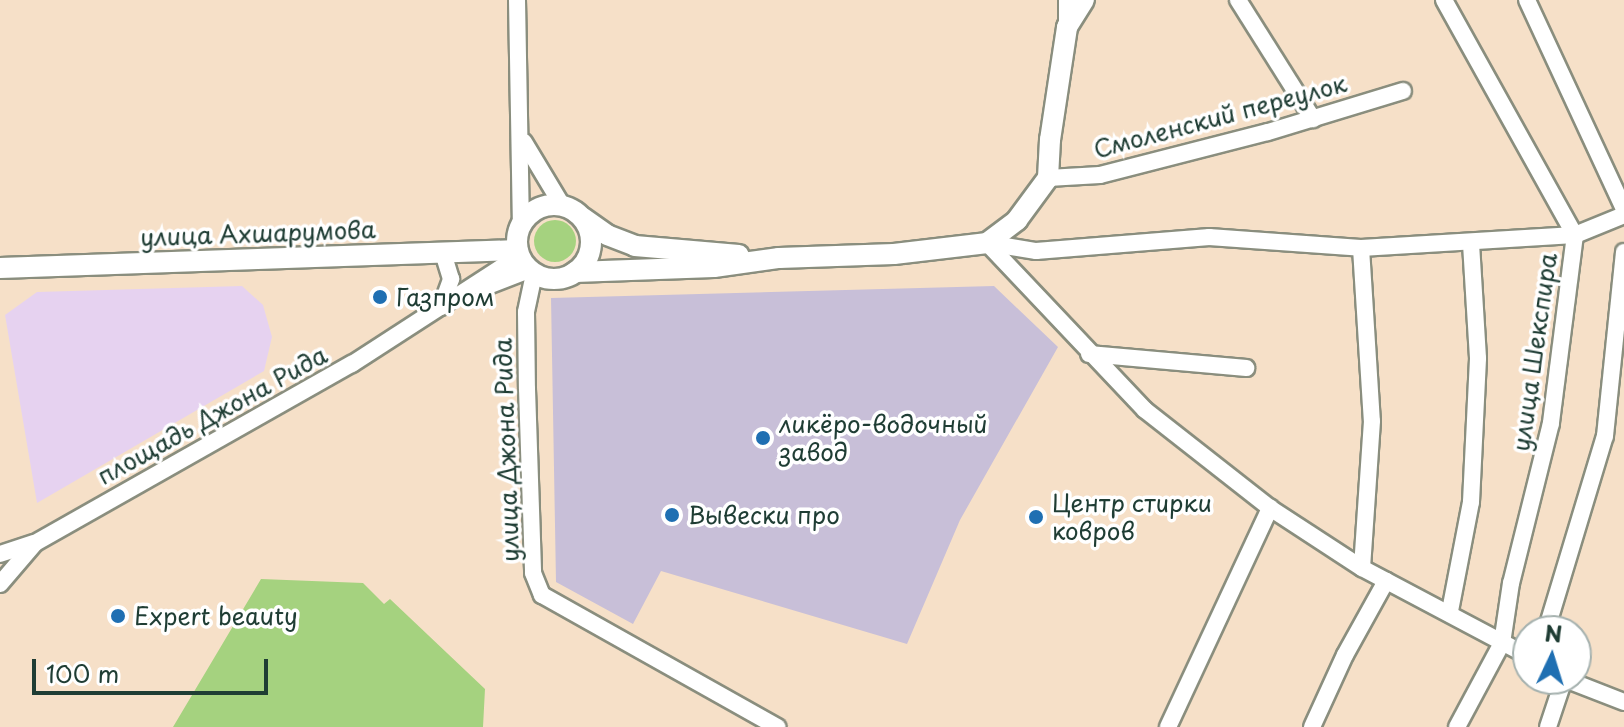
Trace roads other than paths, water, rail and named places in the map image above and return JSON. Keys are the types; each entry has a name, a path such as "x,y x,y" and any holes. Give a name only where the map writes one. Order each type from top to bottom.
{"street":[{"path":"517,0 521,225 525,263 555,279 575,272 714,267 779,258 894,254 987,243 1036,251 1209,237 1361,248 1471,243 1575,235 1624,215"},
{"path":"987,243 1017,220 1048,178 1067,27 1067,0"},
{"path":"1067,27 1084,0"},
{"path":"1238,0 1313,119"},
{"name":"улица Шекспира","path":"1444,0 1575,235 1551,423 1511,583 1502,643 1457,727"},
{"path":"1527,0 1624,209"},
{"name":"Смоленский переулок","path":"1048,178 1100,175 1313,119 1403,91"},
{"path":"521,137 572,212 587,227 589,252 575,272"},
{"path":"521,225 539,209 572,212 607,235 635,246 779,258"},
{"path":"987,243 1145,410 1270,508 1362,568 1450,611 1512,648"},
{"path":"1450,611 1471,502 1478,358 1471,243"},
{"path":"1361,248 1372,421 1362,568"},
{"path":"1551,615 1605,436 1624,252"},
{"path":"441,307 451,279 443,253"},
{"name":"улица Ахшарумова","path":"0,268 443,253 525,263"},
{"name":"площадь Джона Рида","path":"0,584 35,543 352,364 441,307 525,263"},
{"name":"улица Джона Рида","path":"525,263 533,573 542,595 777,727"},
{"path":"1089,354 1246,368"},
{"path":"1168,727 1270,508"},
{"path":"0,554 35,543"},
{"path":"1312,727 1345,655 1386,581"},
{"path":"1592,690 1624,702"},
{"path":"1548,727 1559,695"}],"place":[{"name":"Газпром","path":"380,297"},
{"name":"ликёро-водочный завод","path":"763,438"},
{"name":"Вывески про","path":"672,515"},
{"name":"Центр стирки ковров","path":"1036,517"},
{"name":"Expert beauty","path":"118,616"}]}
